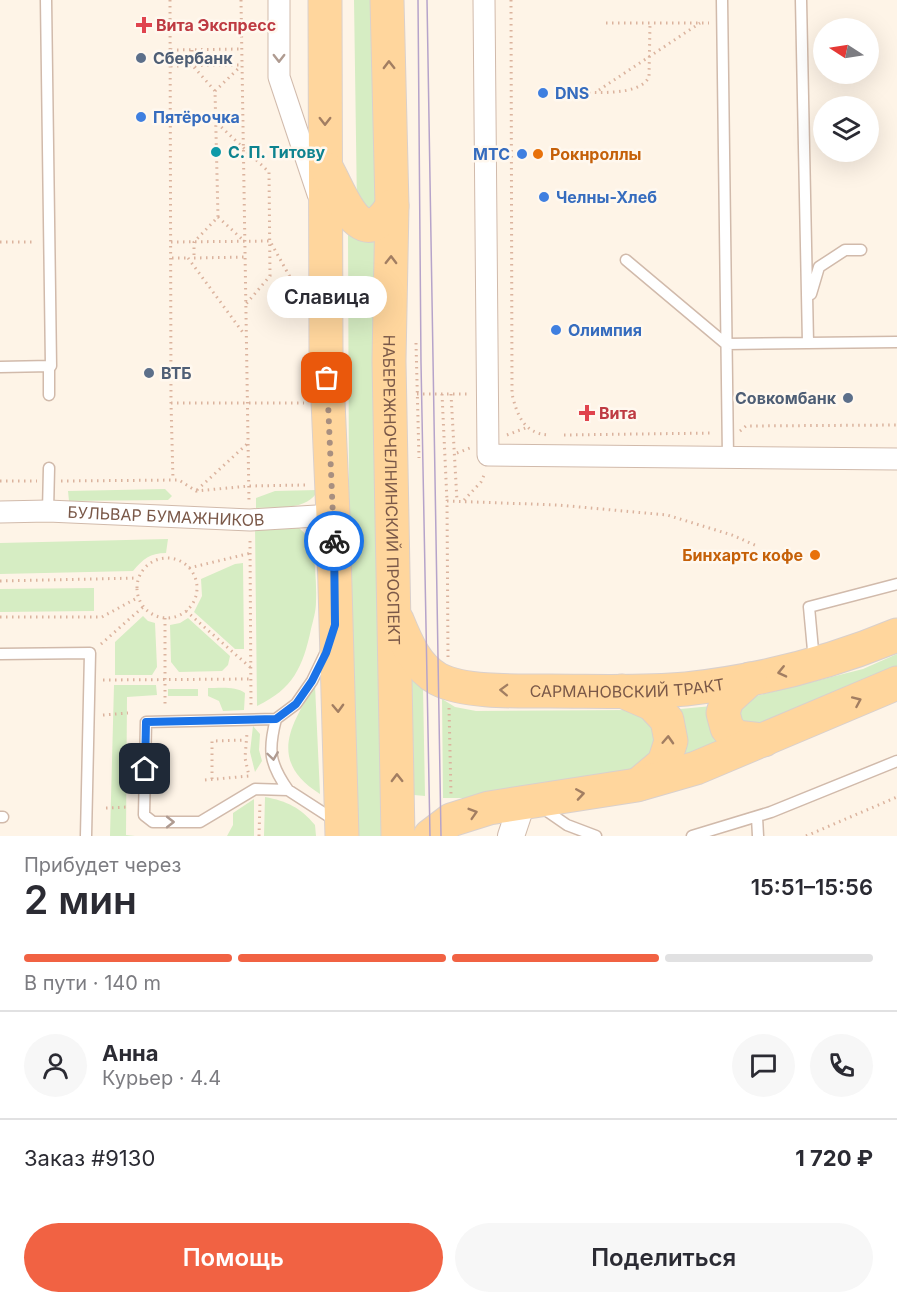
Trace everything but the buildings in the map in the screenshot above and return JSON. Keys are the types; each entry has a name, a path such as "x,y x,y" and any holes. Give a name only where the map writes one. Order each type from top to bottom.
{"main road":[{"path":"325,0 327,356 341,830"},
{"name":"НАБЕРЕЖНОЧЕЛНИНСКИЙ ПРОСПЕКТ","path":"387,0 392,206 389,361 398,836"},
{"path":"325,165 355,221 366,225 375,224 384,219 392,206"},
{"name":"САРМАНОВСКИЙ ТРАКТ","path":"393,608 405,642 427,671 449,683 483,690 686,689 750,679 814,664 837,658 897,635"},
{"path":"750,679 727,700 723,713 727,728 736,737 764,740"},
{"path":"430,836 451,820 489,808 637,785 696,768 897,683"},
{"path":"622,691 652,704 667,720 671,741 664,763 637,785"}],"street":[{"path":"279,0 279,77 325,216"},
{"path":"483,0 488,455 897,459"},
{"name":"БУЛЬВАР БУМАЖНИКОВ","path":"0,512 48,511 250,520 333,516"},
{"path":"511,836 528,802"}],"lane":[{"path":"46,0 51,366 49,366 49,395"},
{"path":"722,0 728,457"},
{"path":"801,0 808,343"},
{"path":"807,306 819,267 845,250 861,250"},
{"path":"626,260 726,344 897,342"},
{"path":"0,367 49,366"},
{"path":"48,511 49,468"},
{"path":"814,664 809,607 897,584"},
{"path":"288,790 255,789 200,822 153,822 144,815 146,722 276,719 296,704 312,681 326,653 335,625"},
{"path":"0,654 90,653 86,836"},
{"path":"276,719 271,738 271,754 276,773 288,790 341,830"},
{"path":"692,836 757,817 897,761"},
{"path":"528,802 567,825 596,836"},
{"path":"757,817 758,836"}],"path":[{"path":"170,0 173,480"},
{"path":"241,0 249,508"},
{"path":"511,0 513,394 517,414 528,427 540,434 738,433 746,426 897,425"},
{"path":"606,23 723,23"},
{"path":"572,92 625,91 646,83 649,77 650,23"},
{"path":"597,92 700,23"},
{"path":"171,50 242,49"},
{"path":"192,50 192,66 215,91 218,217 194,242 194,258"},
{"path":"171,66 242,65"},
{"path":"215,91 242,65"},
{"path":"216,122 269,172 270,276 245,305"},
{"path":"218,217 244,241"},
{"path":"0,242 49,242"},
{"path":"171,243 270,242"},
{"path":"270,242 303,299"},
{"path":"172,258 245,257"},
{"path":"188,258 246,336"},
{"path":"416,342 419,458"},
{"path":"417,394 513,394"},
{"path":"442,394 447,501 448,663"},
{"path":"452,394 457,501"},
{"path":"171,403 309,403"},
{"path":"196,491 248,443"},
{"path":"464,500 481,482 487,469 488,455"},
{"path":"59,481 179,480 196,491 290,485"},
{"path":"0,481 36,481"},
{"path":"447,501 558,505 668,514 732,535 757,546"},
{"path":"250,541 251,709"},
{"path":"189,568 251,553"},
{"path":"168,557 178,560 189,568 196,581 197,591 186,611 180,615 165,618 150,613 143,607 138,598 138,578 150,562 168,557"},
{"path":"0,581 138,578"},
{"path":"0,617 102,617 138,598"},
{"path":"90,653 143,607"},
{"path":"186,611 251,668"},
{"path":"165,618 165,722"},
{"path":"90,680 251,679"},
{"path":"449,703 451,798"},
{"path":"114,714 128,713"},
{"path":"205,780 249,776 245,758 246,740 212,741 212,779"},
{"path":"806,836 897,797"},
{"path":"259,836 260,798"},
{"path":"106,808 128,807"}],"green space":[{"path":"354,0 375,0 377,209 357,207"},
{"path":"348,233 378,234 384,836 355,836 350,749"},
{"path":"165,489 172,496 168,500 69,501 68,491"},
{"path":"318,490 314,497 299,505 256,508 256,498 275,491"},
{"path":"255,525 298,527 313,541 316,579 314,616 300,666 280,692 257,706"},
{"path":"168,539 166,553 147,558 133,571 0,574 0,543"},
{"path":"243,563 244,649 235,649 194,612 202,596 201,579 235,564"},
{"path":"94,588 94,611 0,612 0,589"},
{"path":"143,616 155,623 157,667 152,675 115,675 115,642"},
{"path":"188,618 230,656 228,665 222,671 179,672 171,662 170,625"},
{"path":"897,654 897,666 749,733 735,710 740,700 863,669"},
{"path":"412,679 423,687 425,796 414,795"},
{"path":"114,685 156,685 157,695 127,697 126,835 135,836 110,836"},
{"path":"315,685 320,794 304,782 294,769 289,756 292,729"},
{"path":"208,688 233,688 245,693 244,710 223,711 219,701 208,696"},
{"path":"168,689 198,689 198,696 168,696"},
{"path":"442,699 455,707 476,711 632,710 643,716 657,734 655,752 631,773 474,798 443,798"},
{"path":"712,706 711,727 724,743 676,760 670,710"},
{"path":"253,726 260,734 259,750 262,761 255,772 250,752"},
{"path":"265,797 287,803 299,810 315,825 316,836 264,836"},
{"path":"254,799 254,836 227,836 233,825 233,813"}],"tram line":[{"path":"418,0 421,363 430,836"},
{"path":"427,0 441,836"}],"way so far":[{"path":"327,378 334,541"}],"place":[{"name":"Вита Экспресс","path":"144,25"},
{"name":"Сбербанк","path":"141,58"},
{"name":"DNS","path":"543,93"},
{"name":"Пятёрочка","path":"141,117"},
{"name":"С. П. Титову","path":"216,152"},
{"name":"МТС","path":"522,154"},
{"name":"Рокнроллы","path":"538,154"},
{"name":"Челны-Хлеб","path":"544,197"},
{"name":"Олимпия","path":"556,330"},
{"name":"ВТБ","path":"149,373"},
{"name":"Славица","path":"327,378"},
{"name":"Совкомбанк","path":"848,398"},
{"name":"Вита","path":"587,413"},
{"name":"Бинхартс кофе","path":"815,555"}],"route":[{"path":"145,769 146,722 276,719 296,704 312,681 326,653 335,625 334,541"}]}
